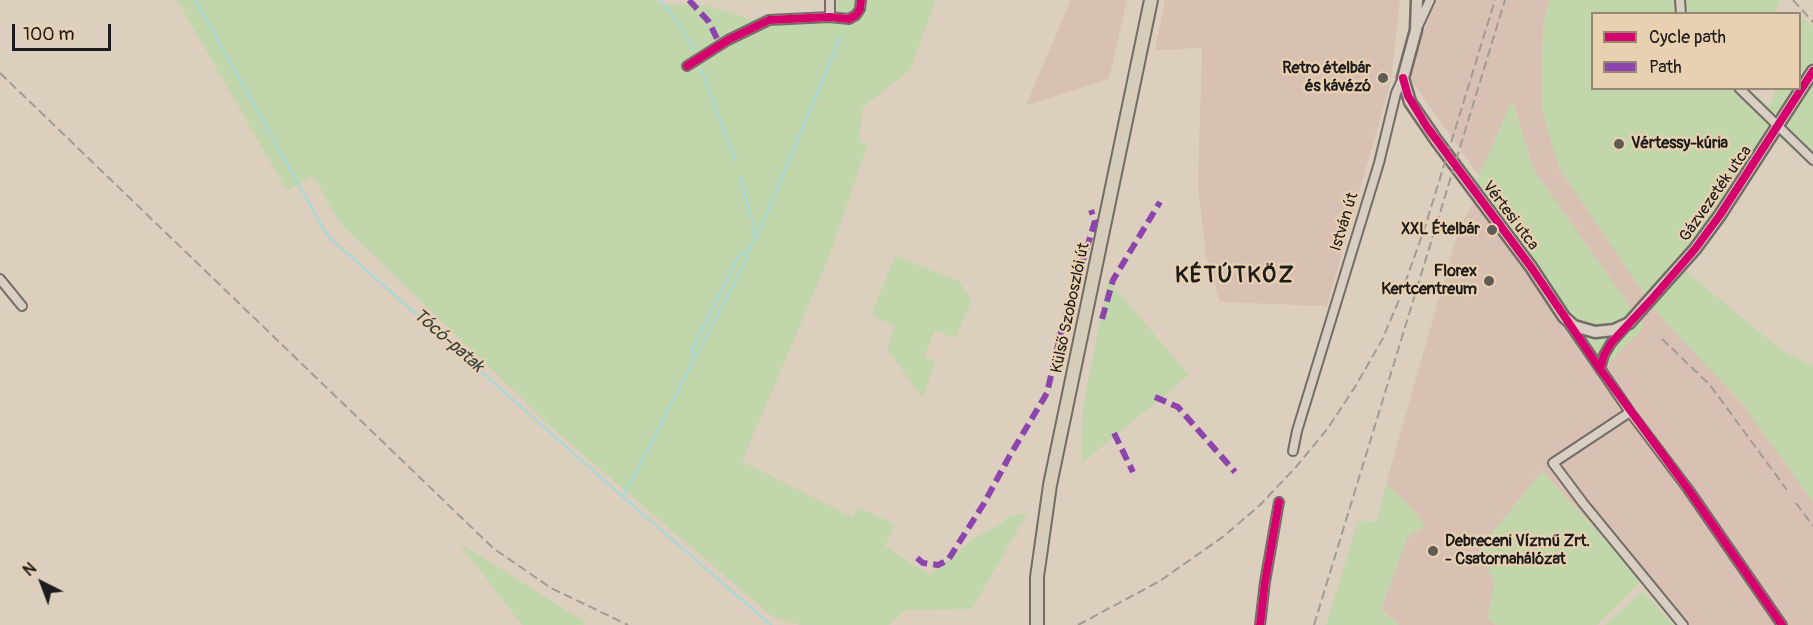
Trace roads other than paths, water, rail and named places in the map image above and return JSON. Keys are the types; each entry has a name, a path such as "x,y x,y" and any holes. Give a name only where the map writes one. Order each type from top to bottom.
{"main road":[{"name":"Külső Szoboszlói út","path":"1037,625 1037,577 1050,485 1151,0"}],"street":[{"path":"830,0 830,17"},
{"path":"687,66 728,40 768,20 830,17 849,19 860,9 861,0"},
{"name":"István út","path":"1293,451 1297,431 1379,164 1396,93 1403,78 1416,30 1418,0"},
{"path":"1416,30 1430,0"},
{"name":"Gázvezeték utca","path":"1629,323 1695,249 1720,215 1813,71"},
{"name":"Vértesi utca","path":"1403,78 1407,96 1427,128 1531,267 1630,412 1688,489 1782,625"},
{"path":"1741,90 1813,160"},
{"path":"0,279 22,306"},
{"path":"1564,317 1574,326 1595,332 1614,330 1629,323"},
{"path":"1600,369 1611,343 1629,323"},
{"path":"1630,412 1554,463 1583,503 1683,625"},
{"path":"1260,625 1279,502"}],"waterway":[{"name":"Tócó-patak","path":"195,0 331,239 771,625"},
{"path":"660,0 680,26 694,51"},
{"path":"629,486 694,356 699,351 747,258 748,250 758,234 841,36"},
{"path":"701,69 735,160"},
{"path":"740,178 755,238"},
{"path":"694,356 692,349 739,255 748,250"},
{"path":"623,496 627,488"}],"railway":[{"path":"1078,625 1160,581 1224,536 1260,505 1296,467 1328,428 1382,340 1399,300 1425,227 1495,0"},
{"path":"1314,625 1505,0"},
{"path":"1793,0 1813,22"},
{"path":"0,73 493,548 551,588 628,625"},
{"path":"1662,339 1710,385 1787,490"},
{"path":"1796,503 1813,526"}],"place":[{"name":"Retro ételbár és kávézó","path":"1383,78"},
{"name":"Vértessy-kúria","path":"1619,144"},
{"name":"XXL Ételbár","path":"1492,230"},
{"name":"Florex Kertcentreum","path":"1489,281"},
{"name":"Debreceni Vízmű Zrt. - Csatornahálózat","path":"1433,551"}],"district":[{"name":"KÉTÚTKÖZ","path":"1235,276"}]}
